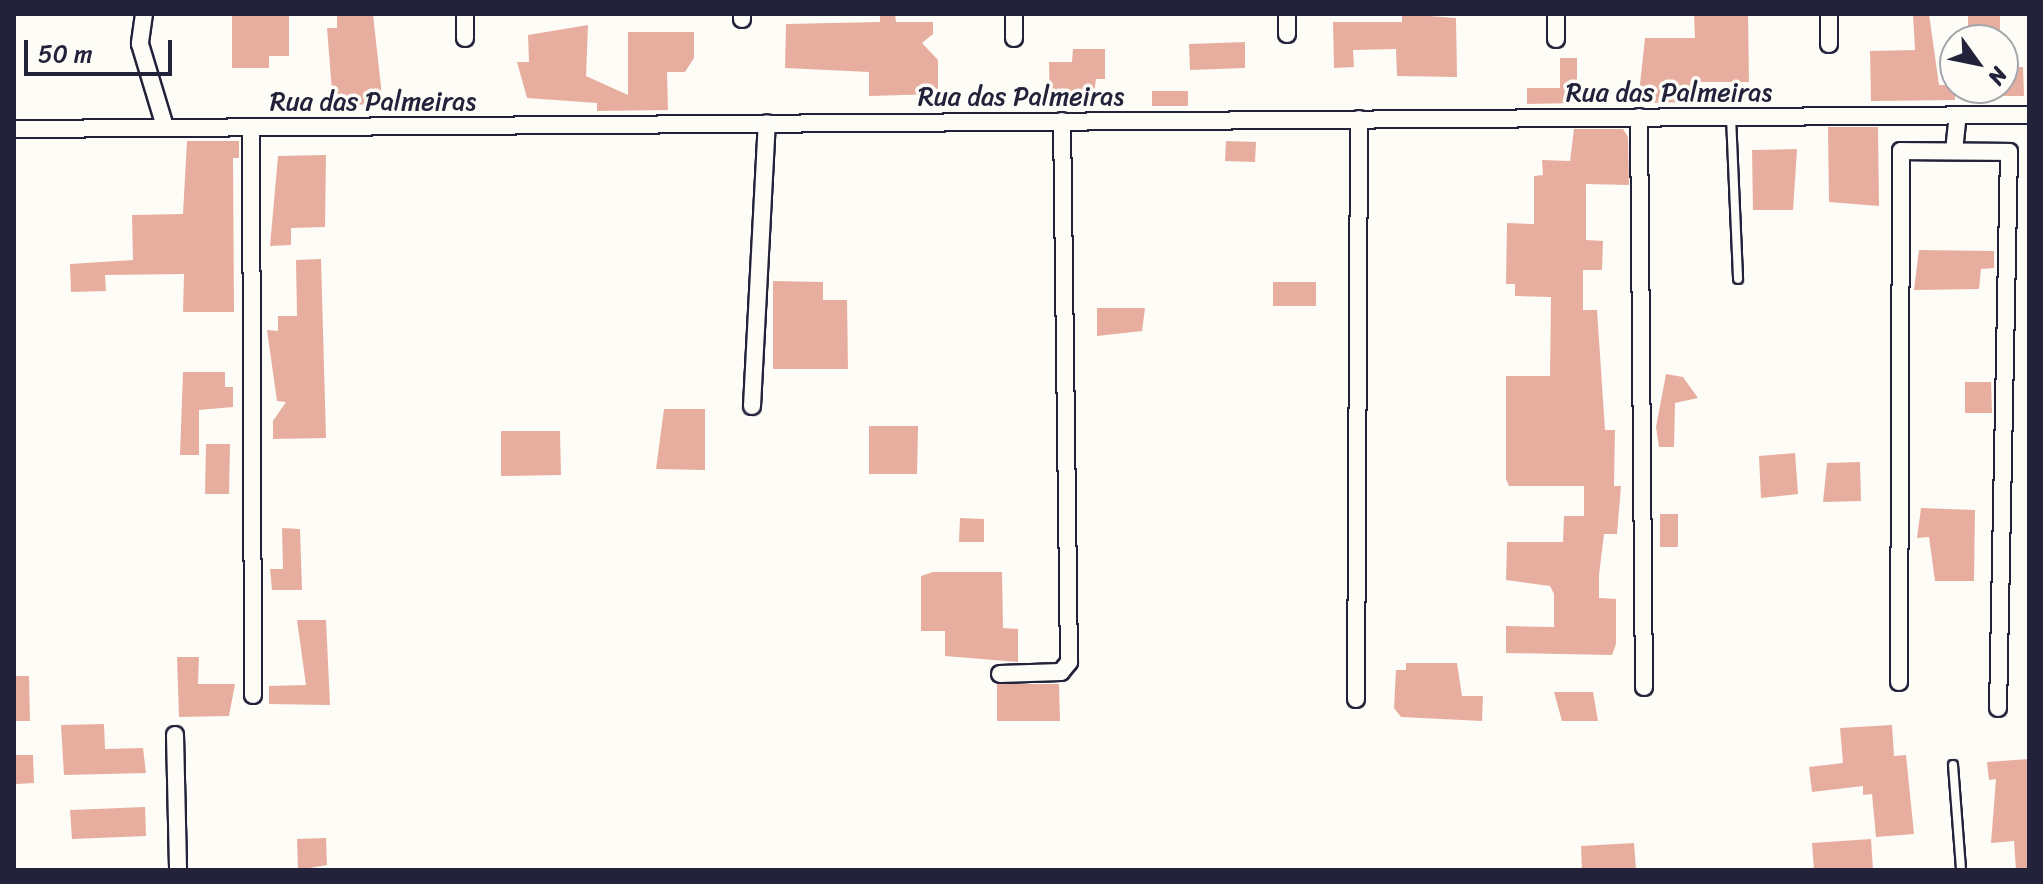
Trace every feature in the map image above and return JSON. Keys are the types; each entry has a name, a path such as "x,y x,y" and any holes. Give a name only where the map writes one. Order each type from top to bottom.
{"street":[{"path":"144,14 140,44 165,127"},
{"path":"465,14 465,38"},
{"path":"1014,14 1014,38"},
{"path":"1287,14 1287,34"},
{"path":"1556,14 1556,39"},
{"path":"1829,14 1829,44"},
{"path":"1954,151 1958,115"},
{"name":"Rua das Palmeiras","path":"14,129 2029,115"},
{"path":"1639,117 1644,687"},
{"path":"1356,699 1359,119"},
{"path":"1000,674 1061,672 1069,662 1062,121"},
{"path":"752,406 767,123"},
{"path":"251,127 253,695"},
{"path":"1899,682 1901,151 2009,152 1998,708"},
{"path":"175,735 178,870"}],"lane":[{"path":"1731,116 1738,279"},
{"path":"1953,765 1961,870"}],"building":[{"path":"232,14 289,14 289,56 269,56 269,68 232,68"},
{"path":"337,14 373,14 383,105 333,104 327,28 337,28"},
{"path":"880,14 895,14 896,22 933,22 933,34 922,43 938,60 938,94 869,96 869,72 785,68 786,24 880,22"},
{"path":"1402,14 1456,18 1457,77 1397,76 1396,49 1353,50 1354,67 1334,68 1333,22 1402,22"},
{"path":"1694,14 1748,14 1749,82 1695,82 1695,102 1638,103 1645,38 1695,38"},
{"path":"1913,14 1929,14 1939,100 1871,101 1870,51 1915,50"},
{"path":"2000,14 2000,24 1968,24 1968,15"},
{"path":"588,25 586,76 628,95 628,32 694,32 694,58 685,72 667,72 668,110 597,111 597,103 527,98 517,62 529,62 528,35"},
{"path":"1245,42 1245,68 1190,70 1189,44"},
{"path":"1073,49 1105,49 1105,79 1096,79 1093,103 1050,102 1049,62 1072,62"},
{"path":"1560,58 1577,58 1577,103 1527,104 1527,88 1560,88"},
{"path":"2019,67 2023,67 2024,96 2019,96"},
{"path":"1152,91 1188,91 1188,106 1152,106"},
{"path":"1828,127 1878,127 1879,206 1829,202"},
{"path":"1574,129 1623,129 1628,137 1629,185 1586,184 1586,240 1603,241 1602,270 1583,270 1583,310 1597,310 1605,430 1615,430 1614,486 1621,486 1617,534 1604,534 1599,575 1599,598 1616,599 1616,644 1612,655 1506,653 1506,626 1554,627 1554,594 1550,586 1506,580 1507,542 1563,542 1564,516 1584,516 1584,486 1509,486 1506,479 1506,376 1550,376 1551,297 1515,296 1515,284 1506,284 1507,223 1534,224 1534,176 1543,175 1542,160 1570,161"},
{"path":"187,141 239,141 239,158 233,158 234,312 183,312 184,274 105,275 106,291 71,292 70,264 133,260 132,215 183,214"},
{"path":"1226,141 1256,142 1255,162 1225,161"},
{"path":"1797,149 1793,210 1753,210 1752,150"},
{"path":"326,155 325,227 291,228 291,245 270,246 278,156"},
{"path":"1919,250 1994,251 1994,268 1981,269 1979,289 1914,290"},
{"path":"321,259 326,438 273,439 273,421 286,402 277,401 267,330 278,331 278,316 297,316 296,260"},
{"path":"773,281 823,282 823,300 847,300 848,369 773,369"},
{"path":"1273,282 1316,282 1316,306 1273,306"},
{"path":"1097,308 1145,308 1142,331 1097,336"},
{"path":"183,372 225,372 225,387 233,387 233,407 199,410 199,455 180,455"},
{"path":"1666,374 1683,377 1698,398 1675,403 1674,447 1659,447 1656,427"},
{"path":"1965,382 1991,382 1992,413 1965,413"},
{"path":"664,409 705,409 705,470 656,469"},
{"path":"869,426 918,426 917,474 869,474"},
{"path":"501,431 560,431 561,475 501,476"},
{"path":"206,444 230,444 229,494 205,494"},
{"path":"1795,453 1798,494 1761,498 1759,456"},
{"path":"1860,462 1861,501 1823,502 1827,463"},
{"path":"1921,508 1975,510 1974,581 1935,581 1929,537 1917,538"},
{"path":"1660,514 1678,514 1678,547 1660,547"},
{"path":"960,518 984,519 984,542 959,542"},
{"path":"282,528 300,529 302,590 272,590 270,569 283,569"},
{"path":"933,572 1002,572 1003,628 1018,629 1018,662 945,656 945,631 921,631 921,576"},
{"path":"297,620 326,620 330,705 269,704 269,686 306,685"},
{"path":"177,657 199,657 198,684 235,684 229,716 179,717"},
{"path":"1406,663 1457,663 1462,696 1483,696 1482,721 1401,717 1394,708 1396,670 1406,670"},
{"path":"14,676 29,676 30,721 14,721"},
{"path":"997,684 1059,684 1060,721 997,721"},
{"path":"1554,692 1593,692 1598,721 1562,721"},
{"path":"104,724 105,749 143,748 146,773 64,775 61,725"},
{"path":"1892,725 1894,756 1906,755 1914,834 1876,837 1872,794 1863,795 1863,786 1812,792 1809,767 1843,763 1840,728"},
{"path":"15,755 33,755 34,783 16,784"},
{"path":"2029,759 2029,870 2016,870 2014,841 1991,843 1996,779 1989,780 1987,762"},
{"path":"145,807 146,836 72,839 70,810"},
{"path":"326,838 327,865 298,870 297,839"},
{"path":"1871,839 1873,870 1814,870 1812,843"},
{"path":"1634,843 1636,870 1582,870 1581,846"}]}
